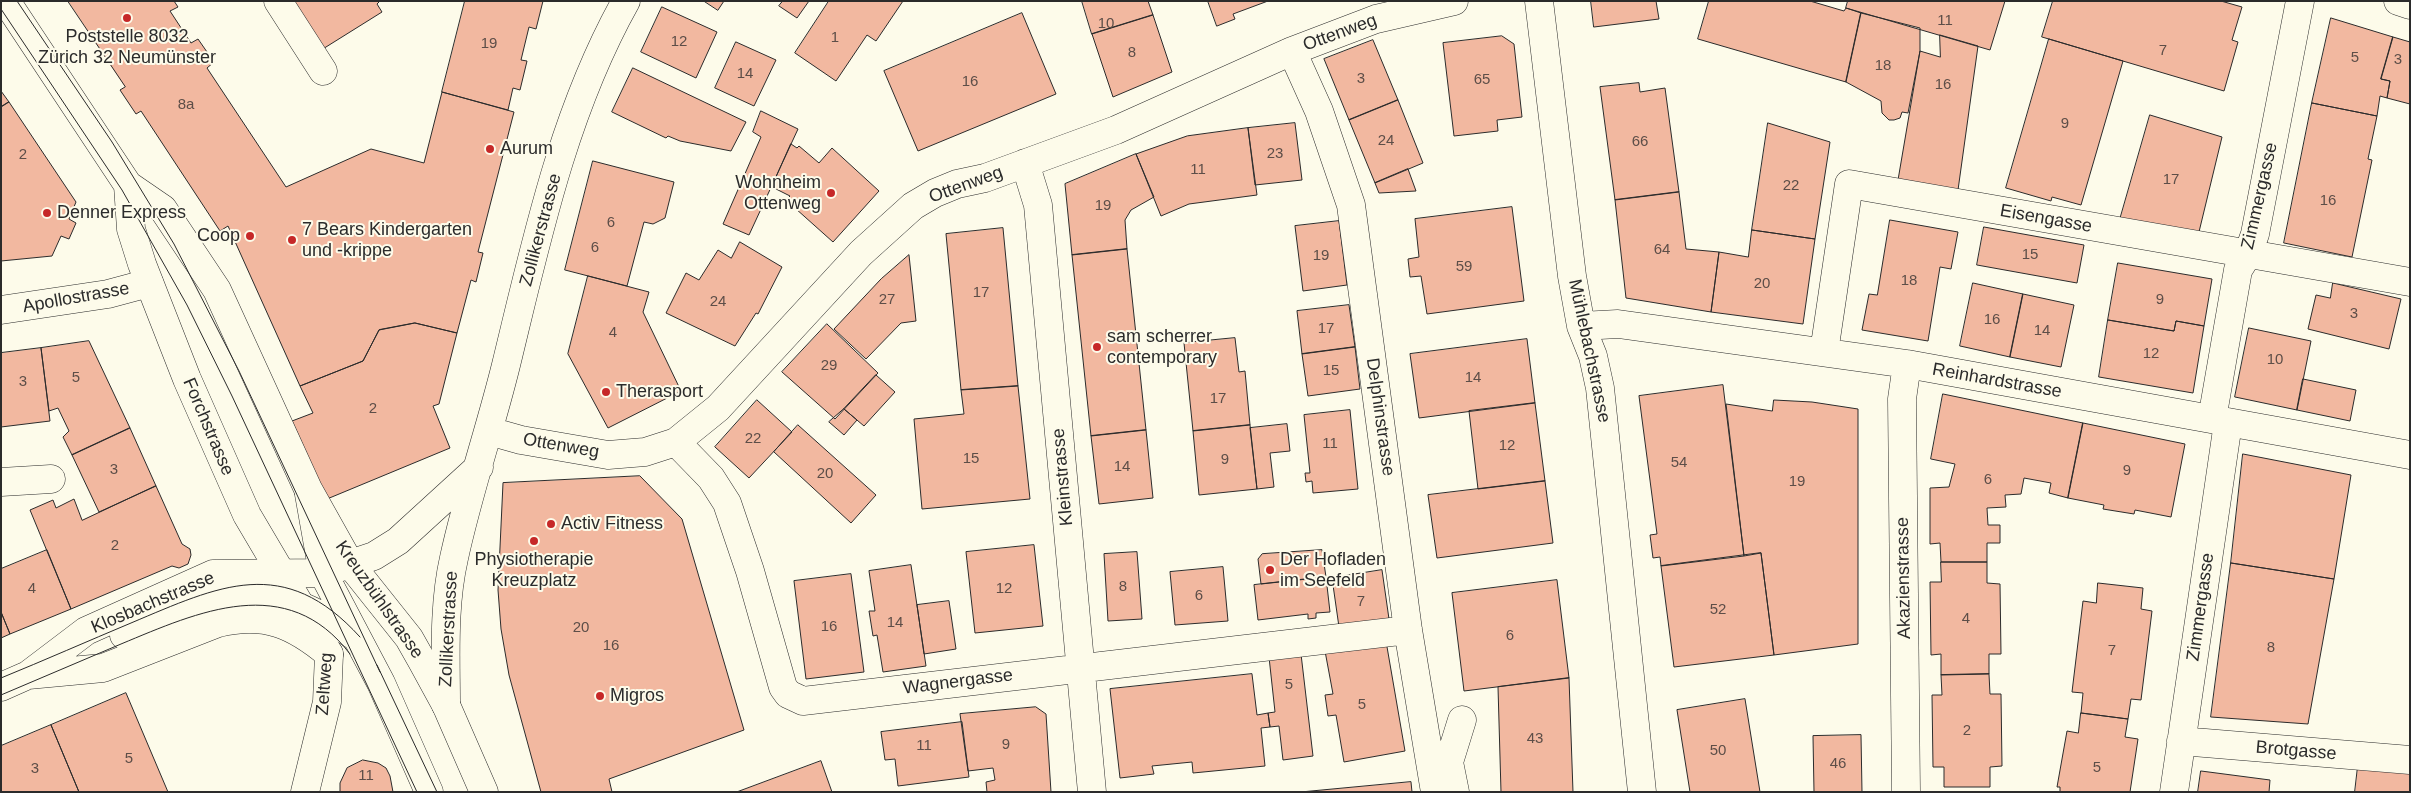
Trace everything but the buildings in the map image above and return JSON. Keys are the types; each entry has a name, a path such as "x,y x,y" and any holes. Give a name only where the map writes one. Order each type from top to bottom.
{"street":[{"name":"Forchstrasse","path":"6,1 128,185 163,210 217,290 308,489"},
{"path":"278,1 323,71"},
{"name":"Zollikerstrasse","path":"446,705 447,610 454,559 489,431 550,190 600,51 626,1"},
{"name":"Ottenweg","path":"489,431 521,440 608,455 645,452 676,442 718,408 861,253 913,206 935,193 957,184 985,178 1116,130 1292,51 1376,19 1454,1"},
{"name":"Mühlebachstrasse","path":"1539,1 1571,266 1581,326 1593,356 1600,388 1610,468 1642,792"},
{"name":"Zimmergasse","path":"2174,792 2238,270 2248,254 2254,234 2300,1"},
{"path":"2398,1 2410,5"},
{"name":"Delphinstrasse","path":"1292,51 1318,111 1351,205 1408,630 1435,792"},
{"name":"Kleinstrasse","path":"1025,163 1038,205 1079,668 1092,792"},
{"name":"Eisengasse","path":"1824,352 1849,184 2410,282"},
{"name":"Forchstrasse","path":"128,185 131,229 149,283 187,379 236,490 281,574 329,654"},
{"name":"Apollostrasse","path":"1,310 108,294 149,283"},
{"name":"Reinhardstrasse","path":"1581,326 1618,324 1907,364 2410,455"},
{"name":"Akazienstrasse","path":"1906,792 1902,399 1907,364"},
{"name":"Wagnergasse","path":"676,442 711,478 727,503 750,570 784,687 794,698 803,701 1408,630"},
{"path":"323,573 374,556 398,541 479,467"},
{"path":"1,482 51,479"},
{"name":"Kreuzbühlstrasse","path":"308,489 350,564 409,638 446,705 484,792"},
{"name":"Kreuzbühlstrasse","path":"308,489 323,573 381,683 429,792"},
{"name":"Klosbachstrasse","path":"1,687 28,675 86,631 213,574 323,573"},
{"name":"Zeltweg","path":"305,792 327,702 329,654 323,573"},
{"path":"28,675 195,604 224,596 244,594 270,595 326,617 356,637"},
{"name":"Klosbachstrasse","path":"28,675 103,668 218,624 236,619 261,619 290,627 329,654"},
{"path":"1455,792 1449,762 1462,720"},
{"name":"Brotgasse","path":"2181,741 2410,760"}],"tram line":[{"path":"17,1 112,142 174,244 239,371 380,672"},
{"path":"1,9 122,190 187,305 232,396 417,792"},
{"path":"1,678 193,598 222,589 250,585 277,586 305,594 332,611 360,637"},
{"path":"1,695 180,620 211,611 241,606 270,606 298,613 325,628 350,654"},
{"path":"377,665 437,792"}],"place":[{"name":"Poststelle 8032 Zürich 32 Neumünster","path":"127,18"},
{"name":"Aurum","path":"490,149"},
{"name":"Wohnheim Ottenweg","path":"831,193"},
{"name":"Denner Express","path":"47,213"},
{"name":"Coop","path":"250,236"},
{"name":"7 Bears Kindergarten und -krippe","path":"292,240"},
{"name":"sam scherrer contemporary","path":"1097,347"},
{"name":"Therasport","path":"606,392"},
{"name":"Activ Fitness","path":"551,524"},
{"name":"Physiotherapie Kreuzplatz","path":"534,541"},
{"name":"Der Hofladen im Seefeld","path":"1270,570"},
{"name":"Migros","path":"600,696"}]}
